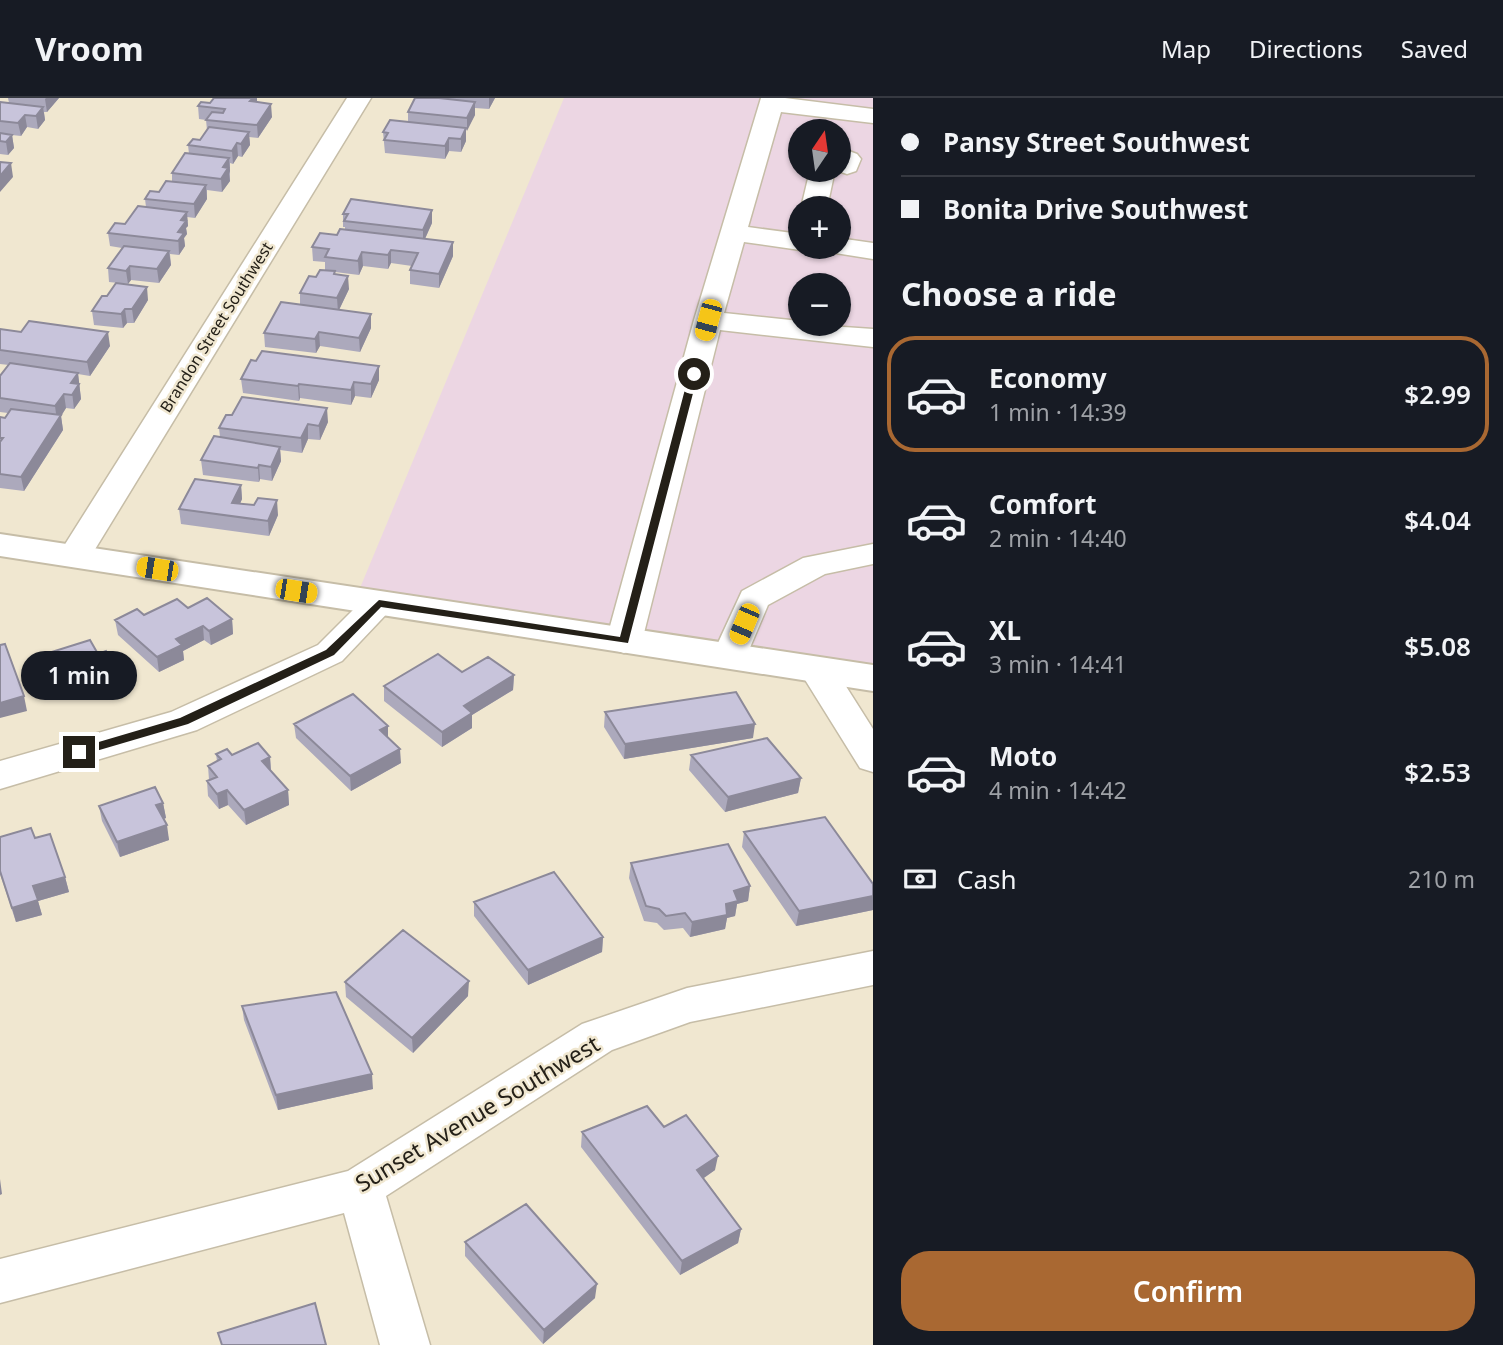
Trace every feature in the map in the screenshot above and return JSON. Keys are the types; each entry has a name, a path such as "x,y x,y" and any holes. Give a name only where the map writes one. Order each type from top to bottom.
{"main road":[{"path":"0,545 873,678"}],"street":[{"name":"Brandon Street Southwest","path":"74,557 359,98"},
{"path":"868,98 873,99"},
{"path":"624,641 708,320 772,101 834,114 873,116"},
{"path":"734,233 788,240"},
{"path":"851,248 873,251"},
{"path":"708,320 873,338"},
{"path":"730,656 754,599 815,565 873,554"},
{"path":"0,775 184,721 330,653 379,604"},
{"path":"817,670 873,759"},
{"name":"Sunset Avenue Southwest","path":"0,1281 360,1188 597,1037 687,1005 873,968"},
{"path":"360,1188 405,1345"}],"shaded area":[{"path":"564,98 873,98 873,665 360,588"}],"building":[{"path":"214,98 253,98 250,101 271,104 257,125 206,120 212,112 223,113 225,109 198,106 201,102 210,103"},
{"path":"415,98 475,102 467,118 408,112"},
{"path":"0,102 43,107 36,116 25,115 18,123 0,121"},
{"path":"390,120 466,128 461,139 449,138 445,146 384,140 388,133 383,132"},
{"path":"209,127 249,132 232,151 188,145 193,139 200,140"},
{"path":"0,133 12,135 6,142 0,141"},
{"path":"185,153 229,158 223,167 228,168 221,179 172,173"},
{"path":"0,162 11,163 0,176"},
{"path":"166,181 206,185 194,204 145,199 150,191 159,192"},
{"path":"351,199 432,210 423,230 344,221 348,214 343,214"},
{"path":"138,206 187,212 181,220 186,221 178,232 184,233 178,241 108,233 115,223 125,224"},
{"path":"340,229 453,242 439,274 410,270 418,253 391,250 388,255 362,252 358,261 325,257 329,249 312,247 320,233 337,235"},
{"path":"124,246 169,251 157,269 130,266 126,271 108,268"},
{"path":"320,270 335,271 334,274 348,276 337,298 300,293 309,276 316,277"},
{"path":"116,283 147,287 132,309 125,309 121,314 92,311 102,296 107,296"},
{"path":"281,302 371,314 359,338 319,332 315,339 264,333"},
{"path":"29,321 108,332 87,362 0,350 0,329 21,332"},
{"path":"262,351 379,366 371,384 354,382 351,390 241,379 251,360 256,361"},
{"path":"10,363 78,373 71,383 79,384 72,395 64,394 55,406 0,398 0,376"},
{"path":"242,397 327,408 319,426 308,424 301,438 219,428 226,415 232,415"},
{"path":"11,409 61,415 21,477 0,474 0,442 3,438 0,438 0,417 5,418"},
{"path":"214,436 280,447 271,467 259,465 258,468 201,460"},
{"path":"195,479 241,485 232,503 254,505 258,498 277,500 268,521 179,509"},
{"path":"207,598 232,619 209,631 203,626 176,639 182,645 157,657 115,620 137,609 144,615 177,599 188,608"},
{"path":"90,640 98,654 106,651 116,668 63,685 45,654"},
{"path":"5,644 24,696 0,703 0,645"},
{"path":"438,654 462,672 488,657 514,675 464,706 472,713 442,732 384,686"},
{"path":"736,692 755,724 625,744 605,712"},
{"path":"353,694 388,726 380,730 400,749 350,776 294,724"},
{"path":"767,738 801,778 728,797 691,755"},
{"path":"258,743 270,757 262,761 288,790 244,810 227,790 217,794 207,781 217,777 208,766 221,759 216,754 227,749 232,755"},
{"path":"155,787 163,803 156,805 167,825 117,842 99,806"},
{"path":"825,817 873,884 873,896 799,911 744,832"},
{"path":"31,828 35,838 50,834 65,877 33,886 38,900 12,908 0,871 0,837"},
{"path":"728,844 750,886 734,891 738,901 726,904 727,915 692,922 685,913 666,916 659,909 646,906 631,863"},
{"path":"554,872 603,937 528,970 474,902"},
{"path":"403,930 469,981 412,1038 345,982"},
{"path":"336,992 372,1074 276,1095 242,1006"},
{"path":"647,1106 664,1127 686,1115 718,1156 697,1170 741,1229 682,1261 582,1132"},
{"path":"526,1204 597,1284 544,1330 465,1242"},
{"path":"315,1303 326,1345 222,1345 218,1333"}],"route":[{"path":"79,752 184,721 330,653 379,604 624,641 694,374"}]}
